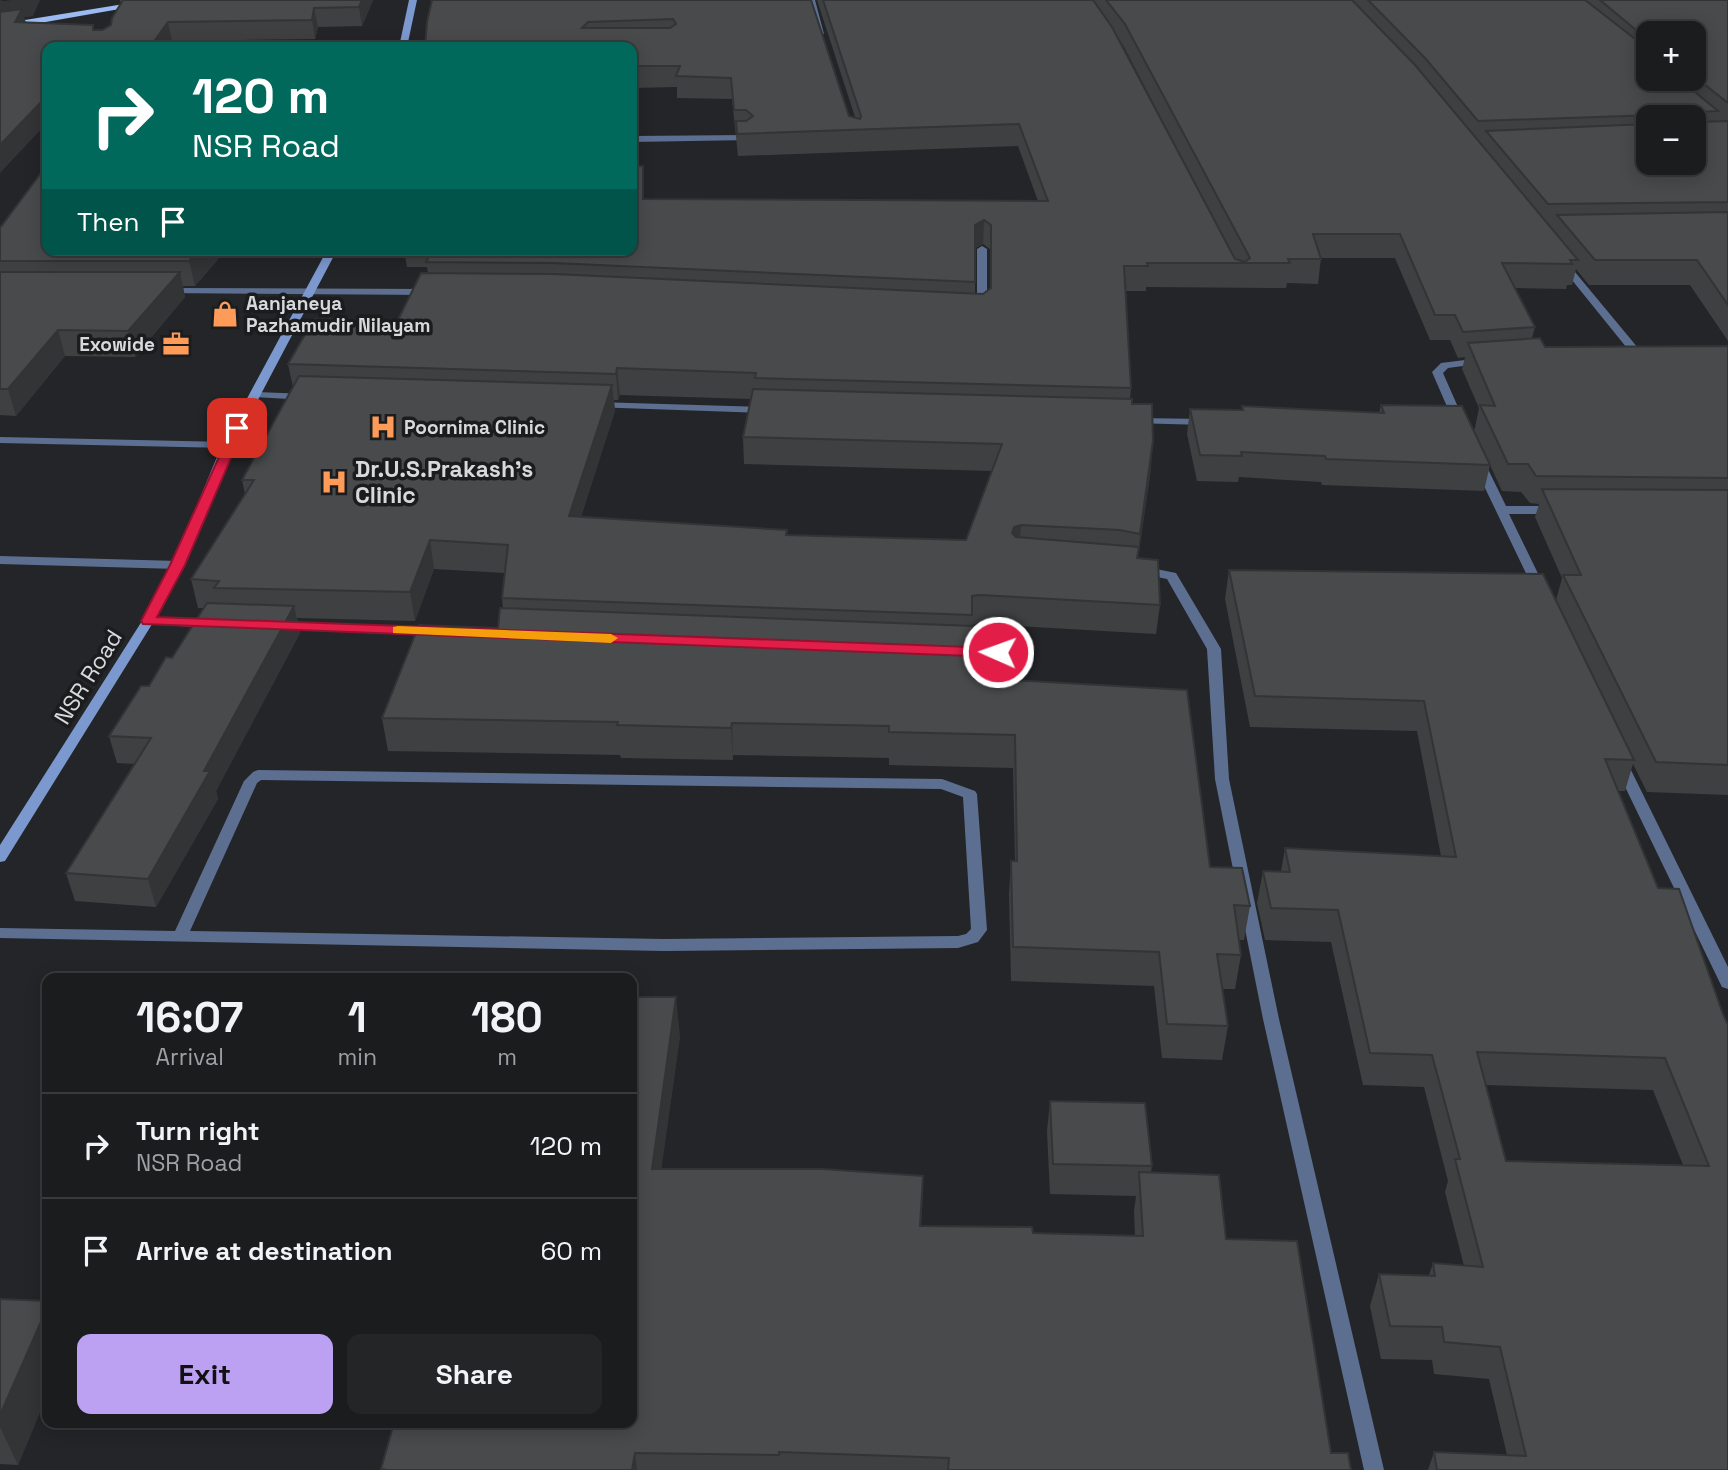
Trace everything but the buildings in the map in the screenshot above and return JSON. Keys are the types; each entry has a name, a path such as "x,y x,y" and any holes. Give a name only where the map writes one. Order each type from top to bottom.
{"main road":[{"path":"0,27 163,0"},
{"path":"404,42 413,0"},
{"name":"NSR Road","path":"0,857 148,621 177,565 228,445 329,256"}],"street":[{"path":"811,0 824,42"},
{"path":"122,17 128,6"},
{"path":"637,139 747,138"},
{"path":"1551,248 1639,356"},
{"path":"969,312 982,313 982,249"},
{"path":"149,291 435,292"},
{"path":"1498,359 1445,365 1437,372 1461,433 1503,510 1543,597"},
{"path":"256,395 325,397"},
{"path":"587,405 781,411"},
{"path":"1126,421 1224,422"},
{"path":"0,440 228,445"},
{"path":"1503,510 1569,510"},
{"path":"0,561 177,565"},
{"path":"1128,567 1172,576 1214,649 1222,779 1271,1019 1374,1470"},
{"path":"148,621 232,624"},
{"path":"273,626 455,632"},
{"path":"943,650 998,652"},
{"path":"1612,745 1728,983"},
{"path":"0,933 664,945 958,942 972,938 979,930 970,794 942,784 270,773 258,775 251,781 180,936"}],"slow traffic":[{"path":"398,630 611,638"}],"place":[{"name":"Aanjaneya Pazhamudir Nilayam","path":"225,314"},
{"name":"Exowide","path":"176,344"},
{"name":"Poornima Clinic","path":"383,427"},
{"name":"Dr.U.S.Prakash's Clinic","path":"334,482"}],"route":[{"path":"237,428 177,565 148,621 998,652"}]}
